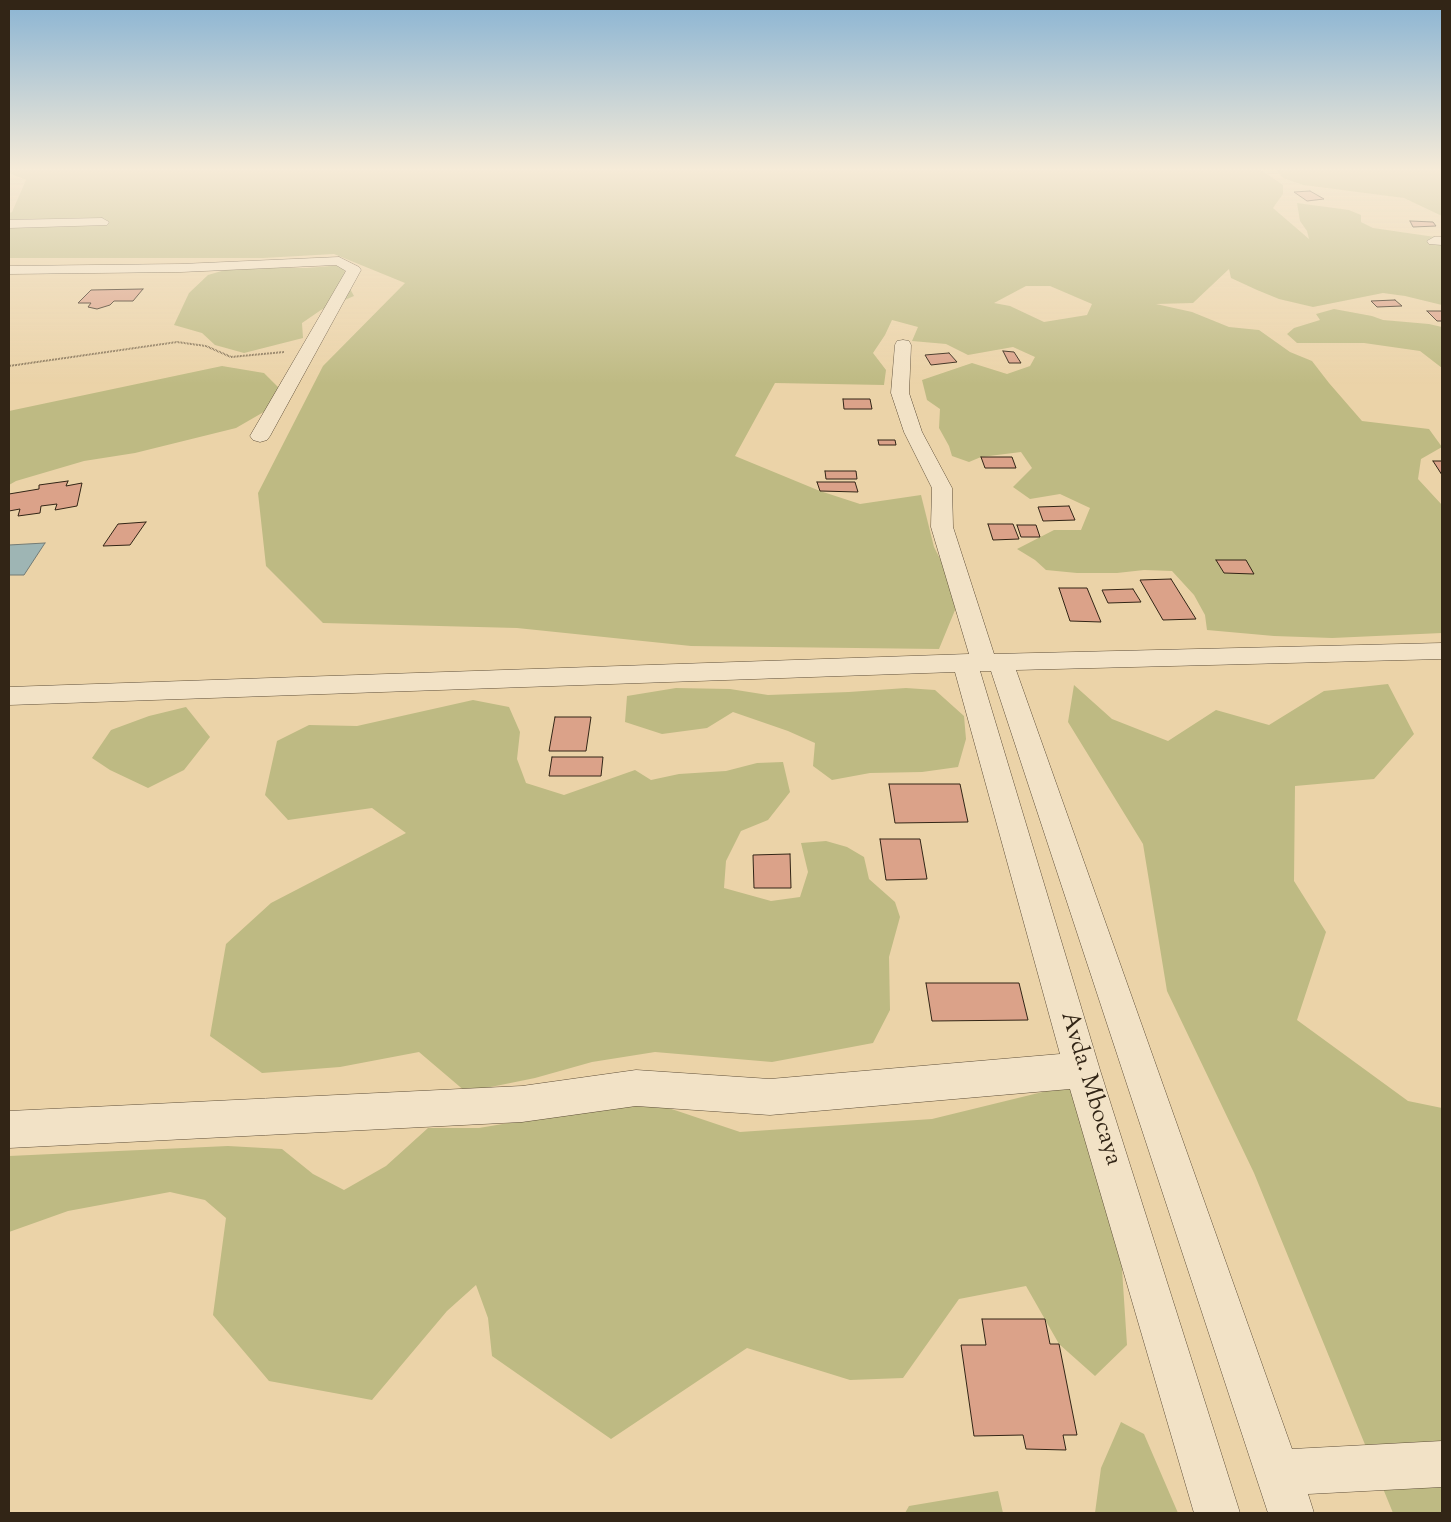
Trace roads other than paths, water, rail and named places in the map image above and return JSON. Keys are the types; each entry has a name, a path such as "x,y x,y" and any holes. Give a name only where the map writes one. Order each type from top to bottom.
{"street":[{"path":"9,270 181,268 339,261 354,270 260,436"},
{"path":"902,345 900,394 913,432 942,488 942,526 984,663 1284,1493 1442,1464"},
{"path":"9,696 984,663 1442,651"},
{"name":"Avda. Mbocaya","path":"984,663 1082,1070 1217,1513"},
{"path":"9,1130 522,1104 636,1088 770,1096 1082,1070"}],"water":[{"path":"45,543 24,575 9,575 9,545"}]}
